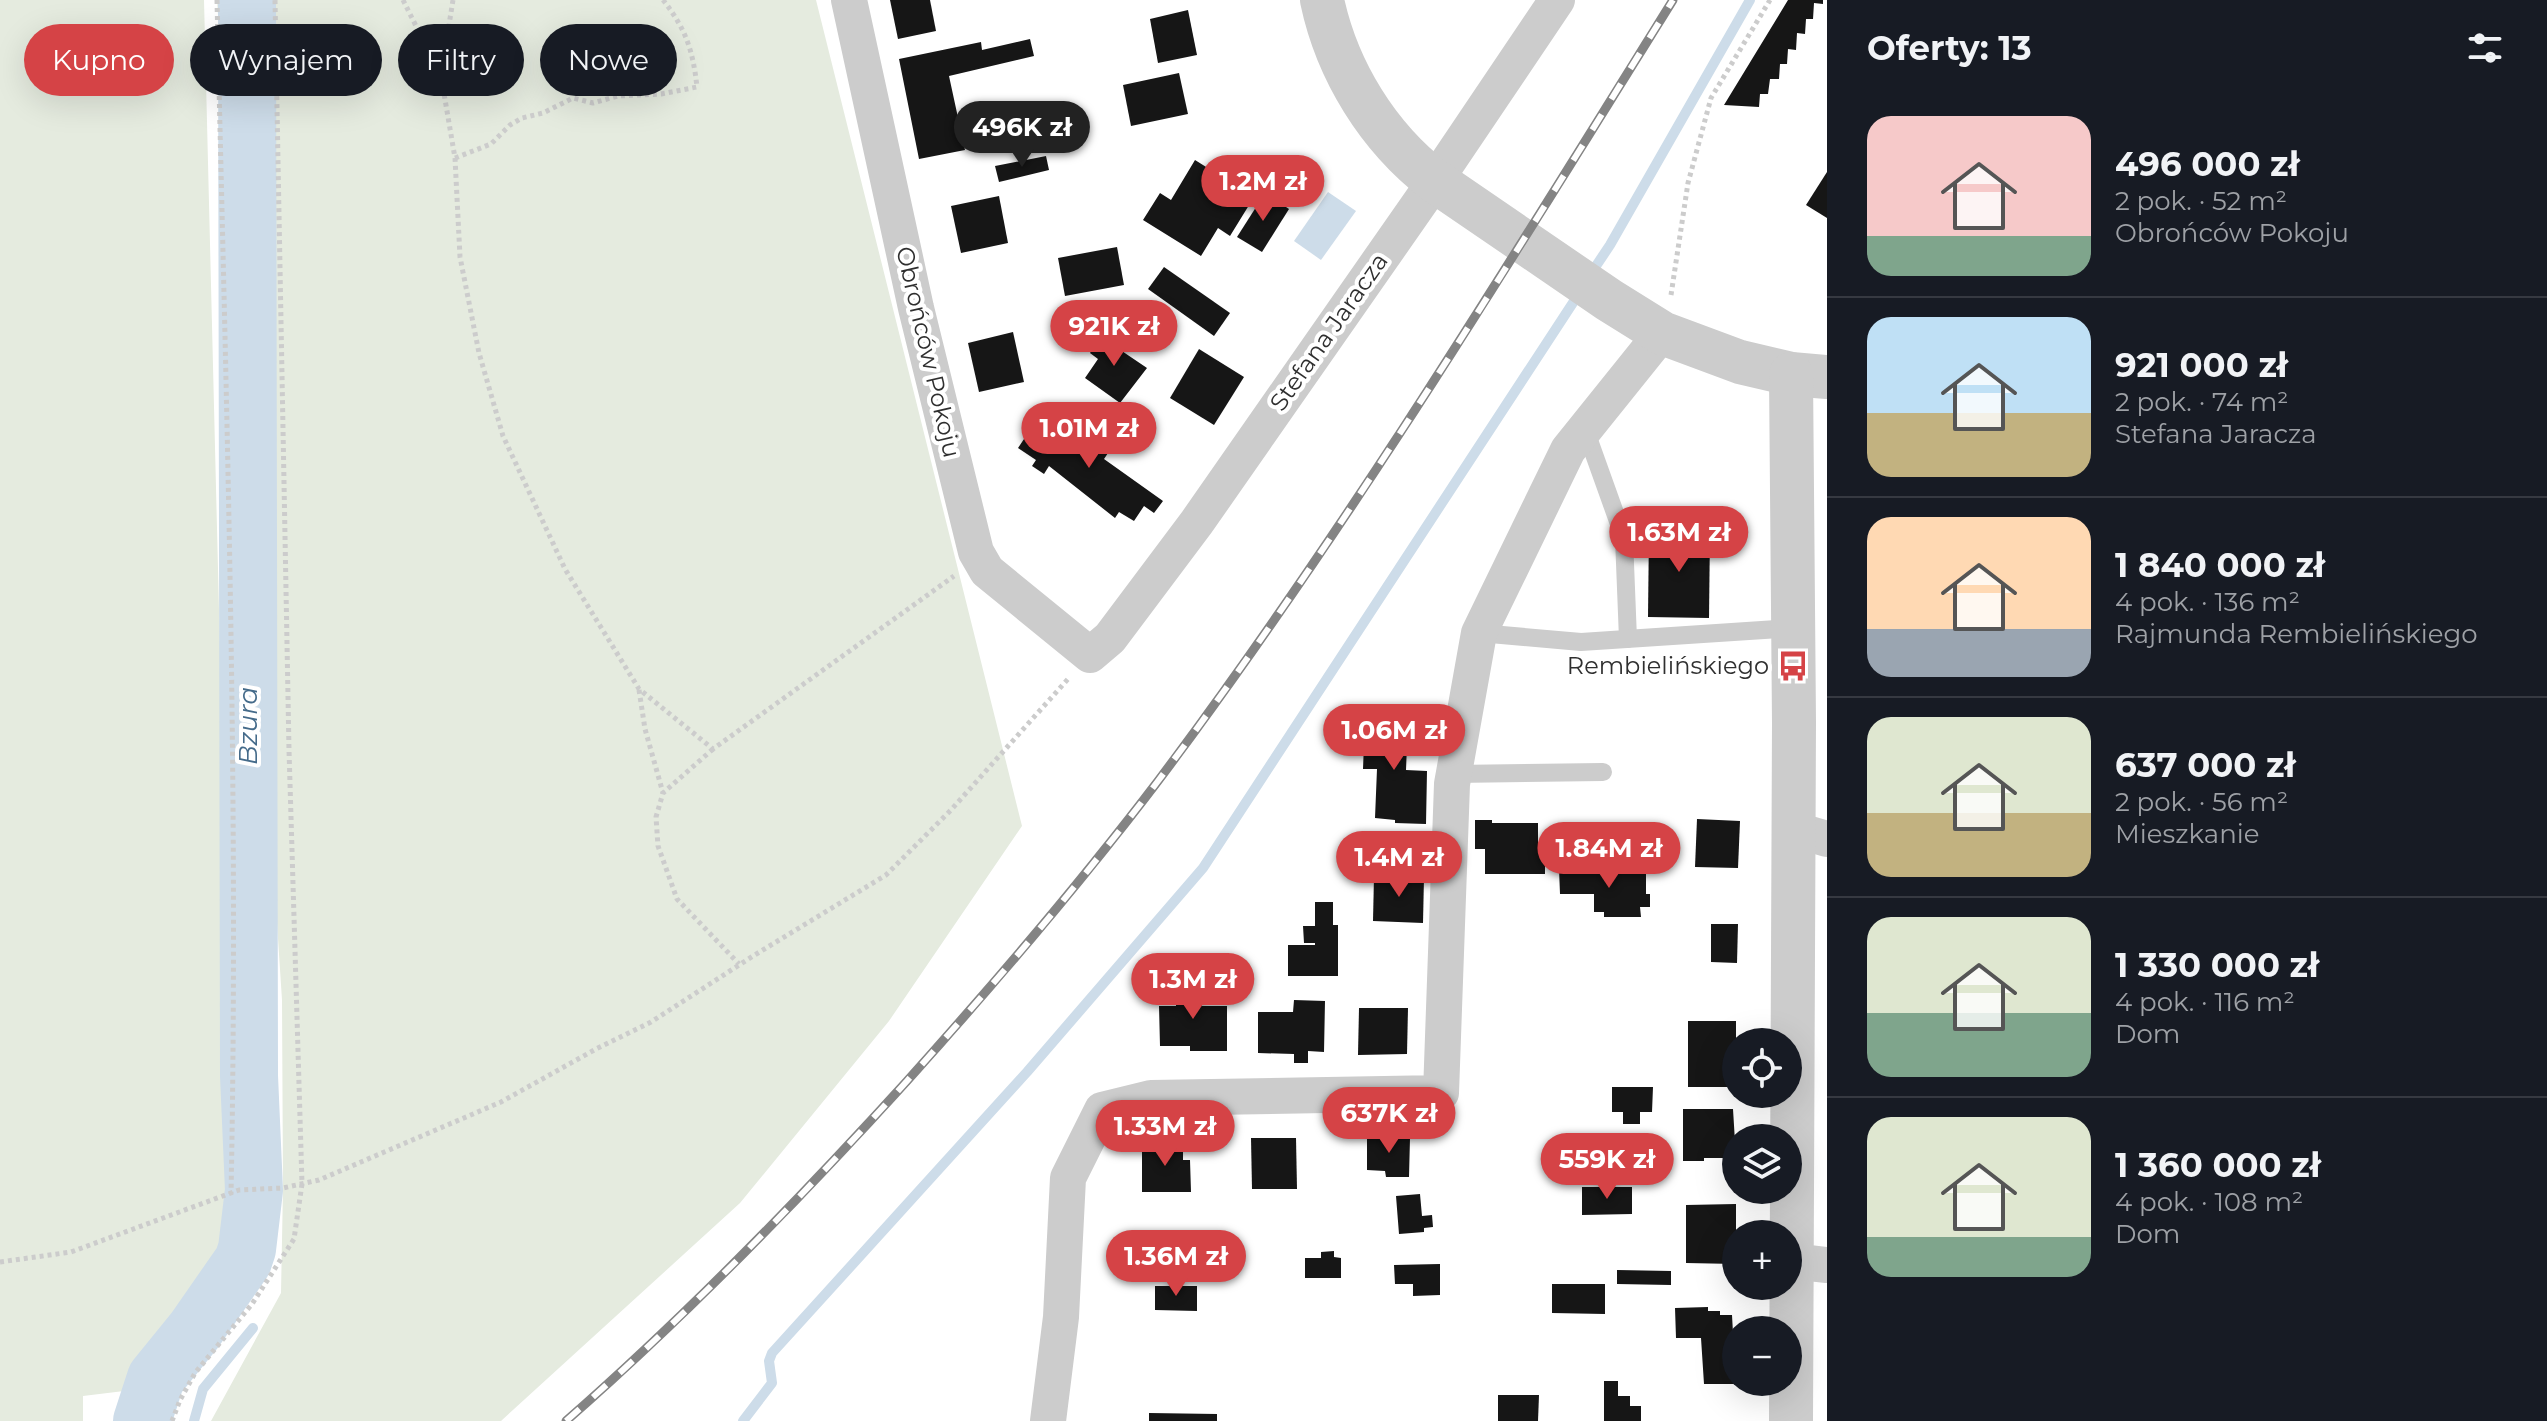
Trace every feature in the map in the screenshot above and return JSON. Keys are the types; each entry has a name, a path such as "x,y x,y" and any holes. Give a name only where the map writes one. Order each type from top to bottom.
{"street":[{"name":"Obrońców Pokoju","path":"849,0 916,308 976,552 987,571 1090,655"},
{"path":"1322,0 1337,52 1367,107 1389,138 1413,164 1435,181 1609,300 1666,320 1740,362 1809,376 1793,628 1810,834 1810,1263 1791,1421"},
{"name":"Stefana Jaracza","path":"1090,655 1110,638 1197,522 1557,0"},
{"path":"1048,1421 1061,1317 1068,1178 1102,1110 1151,1098 1441,1093 1453,774 1479,633 1568,450 1666,320"}],"lane":[{"path":"1585,429 1624,538 1628,639"},
{"path":"1479,633 1581,642 1793,628"},
{"path":"1453,774 1603,772"}],"path":[{"path":"217,0 229,547 234,1038 231,1194"},
{"path":"172,1421 195,1373 252,1304 294,1239 302,1184 289,735 275,0"},
{"path":"403,0 415,24"},
{"path":"449,24 453,0"},
{"path":"455,158 491,144 522,118 543,113 573,98 593,103 618,96 661,94 697,87 688,38 663,0"},
{"path":"1666,320 1688,183 1711,98 1770,0"},
{"path":"444,96 455,158 460,257 479,353 503,436 565,569 639,689 713,749"},
{"path":"663,793 713,749 962,570 976,552"},
{"path":"0,1262 71,1252 239,1190 271,1189 319,1180 501,1102 651,1022 739,964 886,875 951,810 1090,655"},
{"path":"639,689 645,729 663,793 656,817 658,846 677,899 739,964"}],"shaded area":[{"path":"0,0 204,0 205,24 190,24 190,96 206,96 235,1260 124,1391 83,1396 83,1421 0,1421"},
{"path":"217,0 816,0 1022,826 889,1021 740,1203 501,1421 211,1421 281,1293 283,1188 282,1000 223,96 382,96 382,24 219,24"}],"water":[{"path":"1328,192 1356,211 1321,260 1294,241"}],"building":[{"path":"890,0 930,0 936,31 898,39"},
{"path":"1788,0 1823,0 1823,4 1814,3 1813,19 1806,19 1805,34 1797,33 1796,50 1788,49 1787,64 1780,64 1779,79 1770,79 1768,94 1760,94 1759,107 1724,105"},
{"path":"1188,10 1197,55 1158,63 1150,19"},
{"path":"1030,39 1034,56 949,76 965,150 919,159 899,59 981,42 982,50"},
{"path":"1179,73 1188,114 1131,126 1123,85"},
{"path":"1046,156 1049,170 999,182 995,166"},
{"path":"1195,160 1254,197 1230,236 1218,228 1201,256 1143,220 1160,193 1171,200"},
{"path":"1827,172 1827,218 1806,205"},
{"path":"1265,193 1289,209 1262,252 1237,237"},
{"path":"999,196 1008,243 961,253 951,206"},
{"path":"1117,247 1124,285 1065,296 1058,258"},
{"path":"1164,267 1230,313 1214,336 1148,289"},
{"path":"1107,327 1116,333 1110,343 1147,368 1120,403 1085,378 1098,359 1090,353"},
{"path":"1013,332 1024,382 979,392 968,343"},
{"path":"1199,349 1244,377 1214,425 1170,398"},
{"path":"1067,420 1099,442 1105,433 1116,441 1104,459 1163,501 1154,513 1144,506 1134,521 1119,512 1115,518 1049,466 1044,474 1032,466 1036,460 1018,448 1030,430 1036,429 1053,440"},
{"path":"1649,529 1710,530 1709,618 1648,617"},
{"path":"1365,718 1408,719 1406,770 1427,771 1426,824 1395,823 1395,820 1375,818 1377,769 1363,769"},
{"path":"1697,819 1740,821 1738,868 1695,867"},
{"path":"1475,820 1538,823 1538,847 1545,847 1545,874 1485,874 1485,849 1475,849"},
{"path":"1559,869 1646,871 1646,894 1650,894 1650,907 1640,907 1641,917 1604,917 1604,912 1594,912 1594,894 1560,894"},
{"path":"1374,876 1424,877 1423,923 1373,921"},
{"path":"1315,902 1333,902 1333,925 1338,925 1338,976 1288,976 1288,945 1315,945 1304,943 1303,926 1315,926"},
{"path":"1711,924 1738,924 1737,963 1711,962"},
{"path":"1176,982 1202,982 1202,1006 1227,1006 1227,1051 1190,1051 1190,1046 1160,1046 1159,1006 1176,1006"},
{"path":"1294,1000 1325,1001 1324,1052 1308,1051 1308,1063 1294,1063 1294,1054 1258,1053 1258,1012 1293,1012"},
{"path":"1359,1008 1408,1008 1407,1054 1358,1055"},
{"path":"1688,1021 1736,1021 1736,1028 1722,1028 1722,1087 1688,1087"},
{"path":"1612,1087 1653,1087 1652,1112 1640,1112 1640,1124 1623,1124 1623,1112 1612,1112"},
{"path":"1683,1109 1733,1109 1734,1124 1722,1124 1722,1158 1683,1161"},
{"path":"1367,1134 1410,1138 1409,1177 1386,1177 1385,1171 1367,1170"},
{"path":"1251,1138 1296,1138 1297,1189 1252,1189"},
{"path":"1142,1142 1183,1142 1183,1160 1190,1160 1191,1192 1142,1192"},
{"path":"1582,1187 1632,1187 1632,1214 1582,1215"},
{"path":"1420,1194 1422,1216 1432,1215 1433,1227 1424,1228 1424,1232 1399,1234 1396,1196"},
{"path":"1736,1204 1736,1220 1722,1220 1722,1264 1686,1263 1686,1205"},
{"path":"1334,1251 1334,1257 1341,1258 1341,1278 1305,1278 1305,1258 1321,1258 1321,1252"},
{"path":"1440,1264 1440,1295 1413,1296 1413,1284 1395,1284 1394,1265"},
{"path":"1617,1270 1671,1271 1671,1285 1617,1284"},
{"path":"1552,1284 1605,1284 1605,1314 1552,1313"},
{"path":"1155,1286 1197,1286 1197,1311 1155,1310"},
{"path":"1708,1307 1708,1311 1720,1311 1720,1315 1732,1315 1722,1316 1722,1384 1704,1384 1701,1338 1676,1338 1675,1308"},
{"path":"1604,1381 1618,1381 1618,1396 1630,1396 1630,1406 1641,1406 1641,1421 1604,1421"},
{"path":"1498,1395 1539,1395 1538,1421 1498,1421"},
{"path":"1149,1413 1217,1414 1217,1421 1149,1421"}],"waterway":[{"name":"Bzura","path":"142,1421 156,1378 195,1330 243,1261 254,1190 249,1076 247,0"},
{"path":"1590,275 1750,0"},
{"path":"743,1421 772,1383 769,1361 772,1353 1027,1072 1203,868 1580,292"},
{"path":"194,1421 203,1389 253,1328"}],"railway":[{"path":"566,1421 699,1298 825,1169 972,1008 1128,820 1227,687 1360,494 1673,0"}],"place":[{"name":"Rembielińskiego","path":"1793,666"}]}
